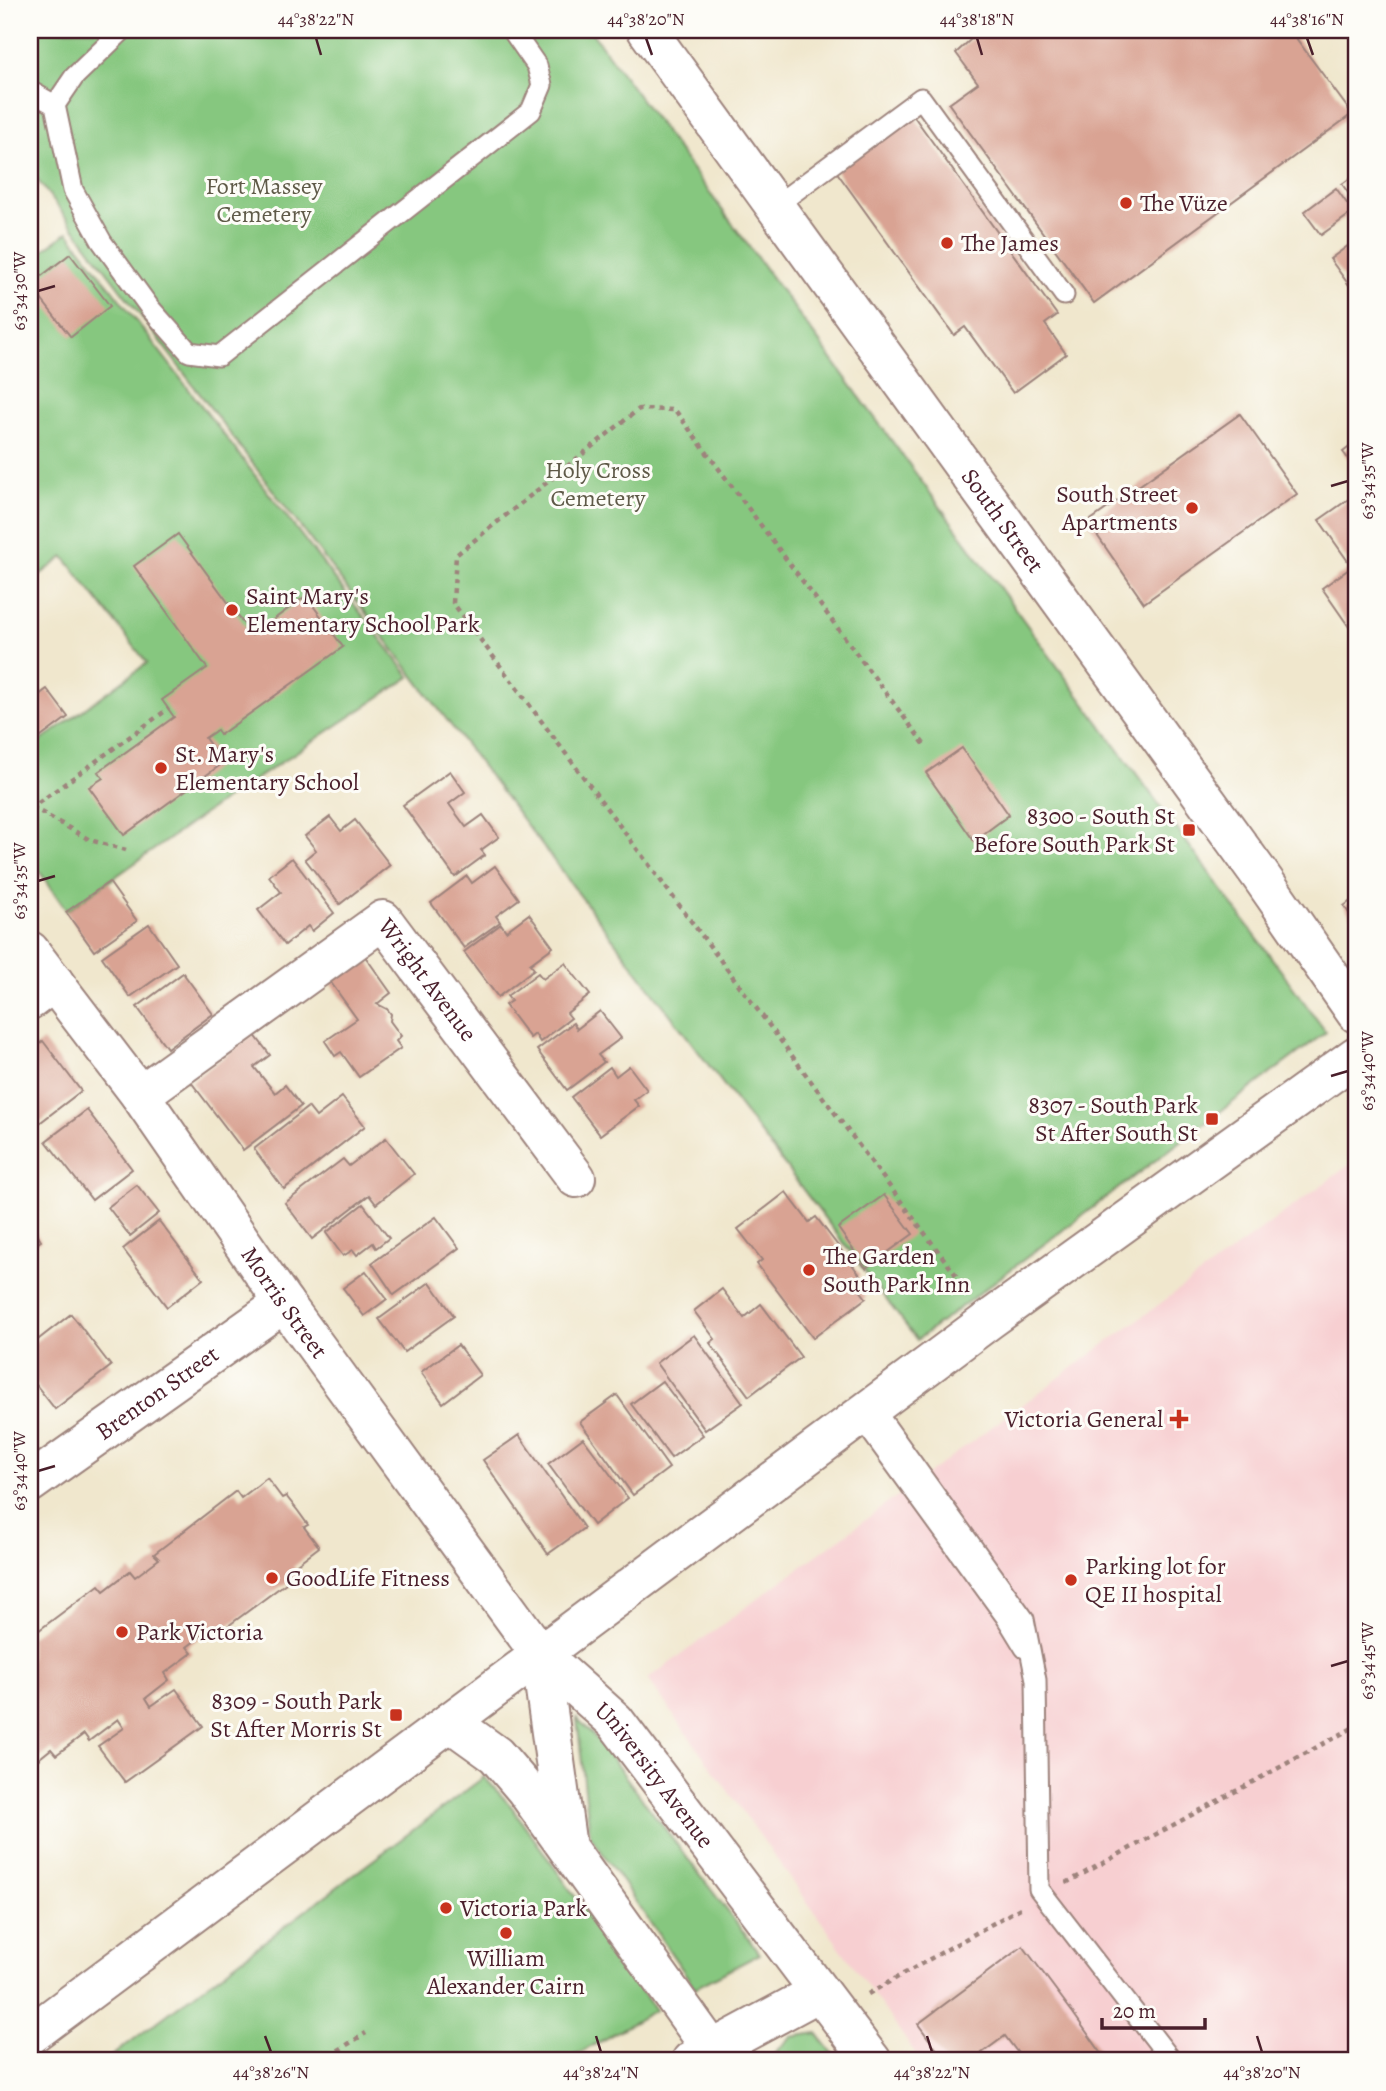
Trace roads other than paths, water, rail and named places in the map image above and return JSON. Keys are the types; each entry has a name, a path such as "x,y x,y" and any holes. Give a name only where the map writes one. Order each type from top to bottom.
{"street":[{"name":"South Street","path":"647,30 1245,854 1356,1013"},
{"name":"Wright Avenue","path":"140,1095 383,920 576,1178"},
{"name":"Morris Street","path":"30,951 42,991 140,1095 284,1303 540,1654"},
{"path":"30,2035 989,1320 1356,1056"},
{"name":"Brenton Street","path":"30,1483 284,1303"},
{"name":"University Avenue","path":"540,1654 567,1845"},
{"name":"University Avenue","path":"540,1654 615,1721 872,2061"},
{"name":"University Avenue","path":"450,1721 496,1755 525,1789 567,1845 707,2058"},
{"path":"707,2058 828,2003"}],"lane":[{"path":"123,30 74,77 55,105 73,190 102,242 150,308 189,352 219,356 531,111 542,85 537,66 512,30"},
{"path":"30,91 55,105"},
{"path":"775,206 921,98 1064,295"},
{"path":"866,1412 1024,1619 1036,1691 1040,1889 1172,2061"}],"place":[{"name":"The Vüze","path":"1126,203"},
{"name":"The James","path":"947,243"},
{"name":"South Street Apartments","path":"1192,508"},
{"name":"Saint Mary's Elementary School Park","path":"232,610"},
{"name":"St. Mary's Elementary School","path":"161,768"},
{"name":"8300 - South St Before South Park St","path":"1189,830"},
{"name":"8307 - South Park St After South St","path":"1212,1119"},
{"name":"The Garden South Park Inn","path":"809,1270"},
{"name":"Victoria General","path":"1179,1419"},
{"name":"GoodLife Fitness","path":"272,1578"},
{"name":"Parking lot for QE II hospital","path":"1071,1580"},
{"name":"Park Victoria","path":"122,1632"},
{"name":"8309 - South Park St After Morris St","path":"396,1715"},
{"name":"Victoria Park","path":"446,1908"},
{"name":"William Alexander Cairn","path":"506,1933"}],"park label":[{"name":"Fort Massey Cemetery","path":"264,200"},
{"name":"Holy Cross Cemetery","path":"598,484"}]}
